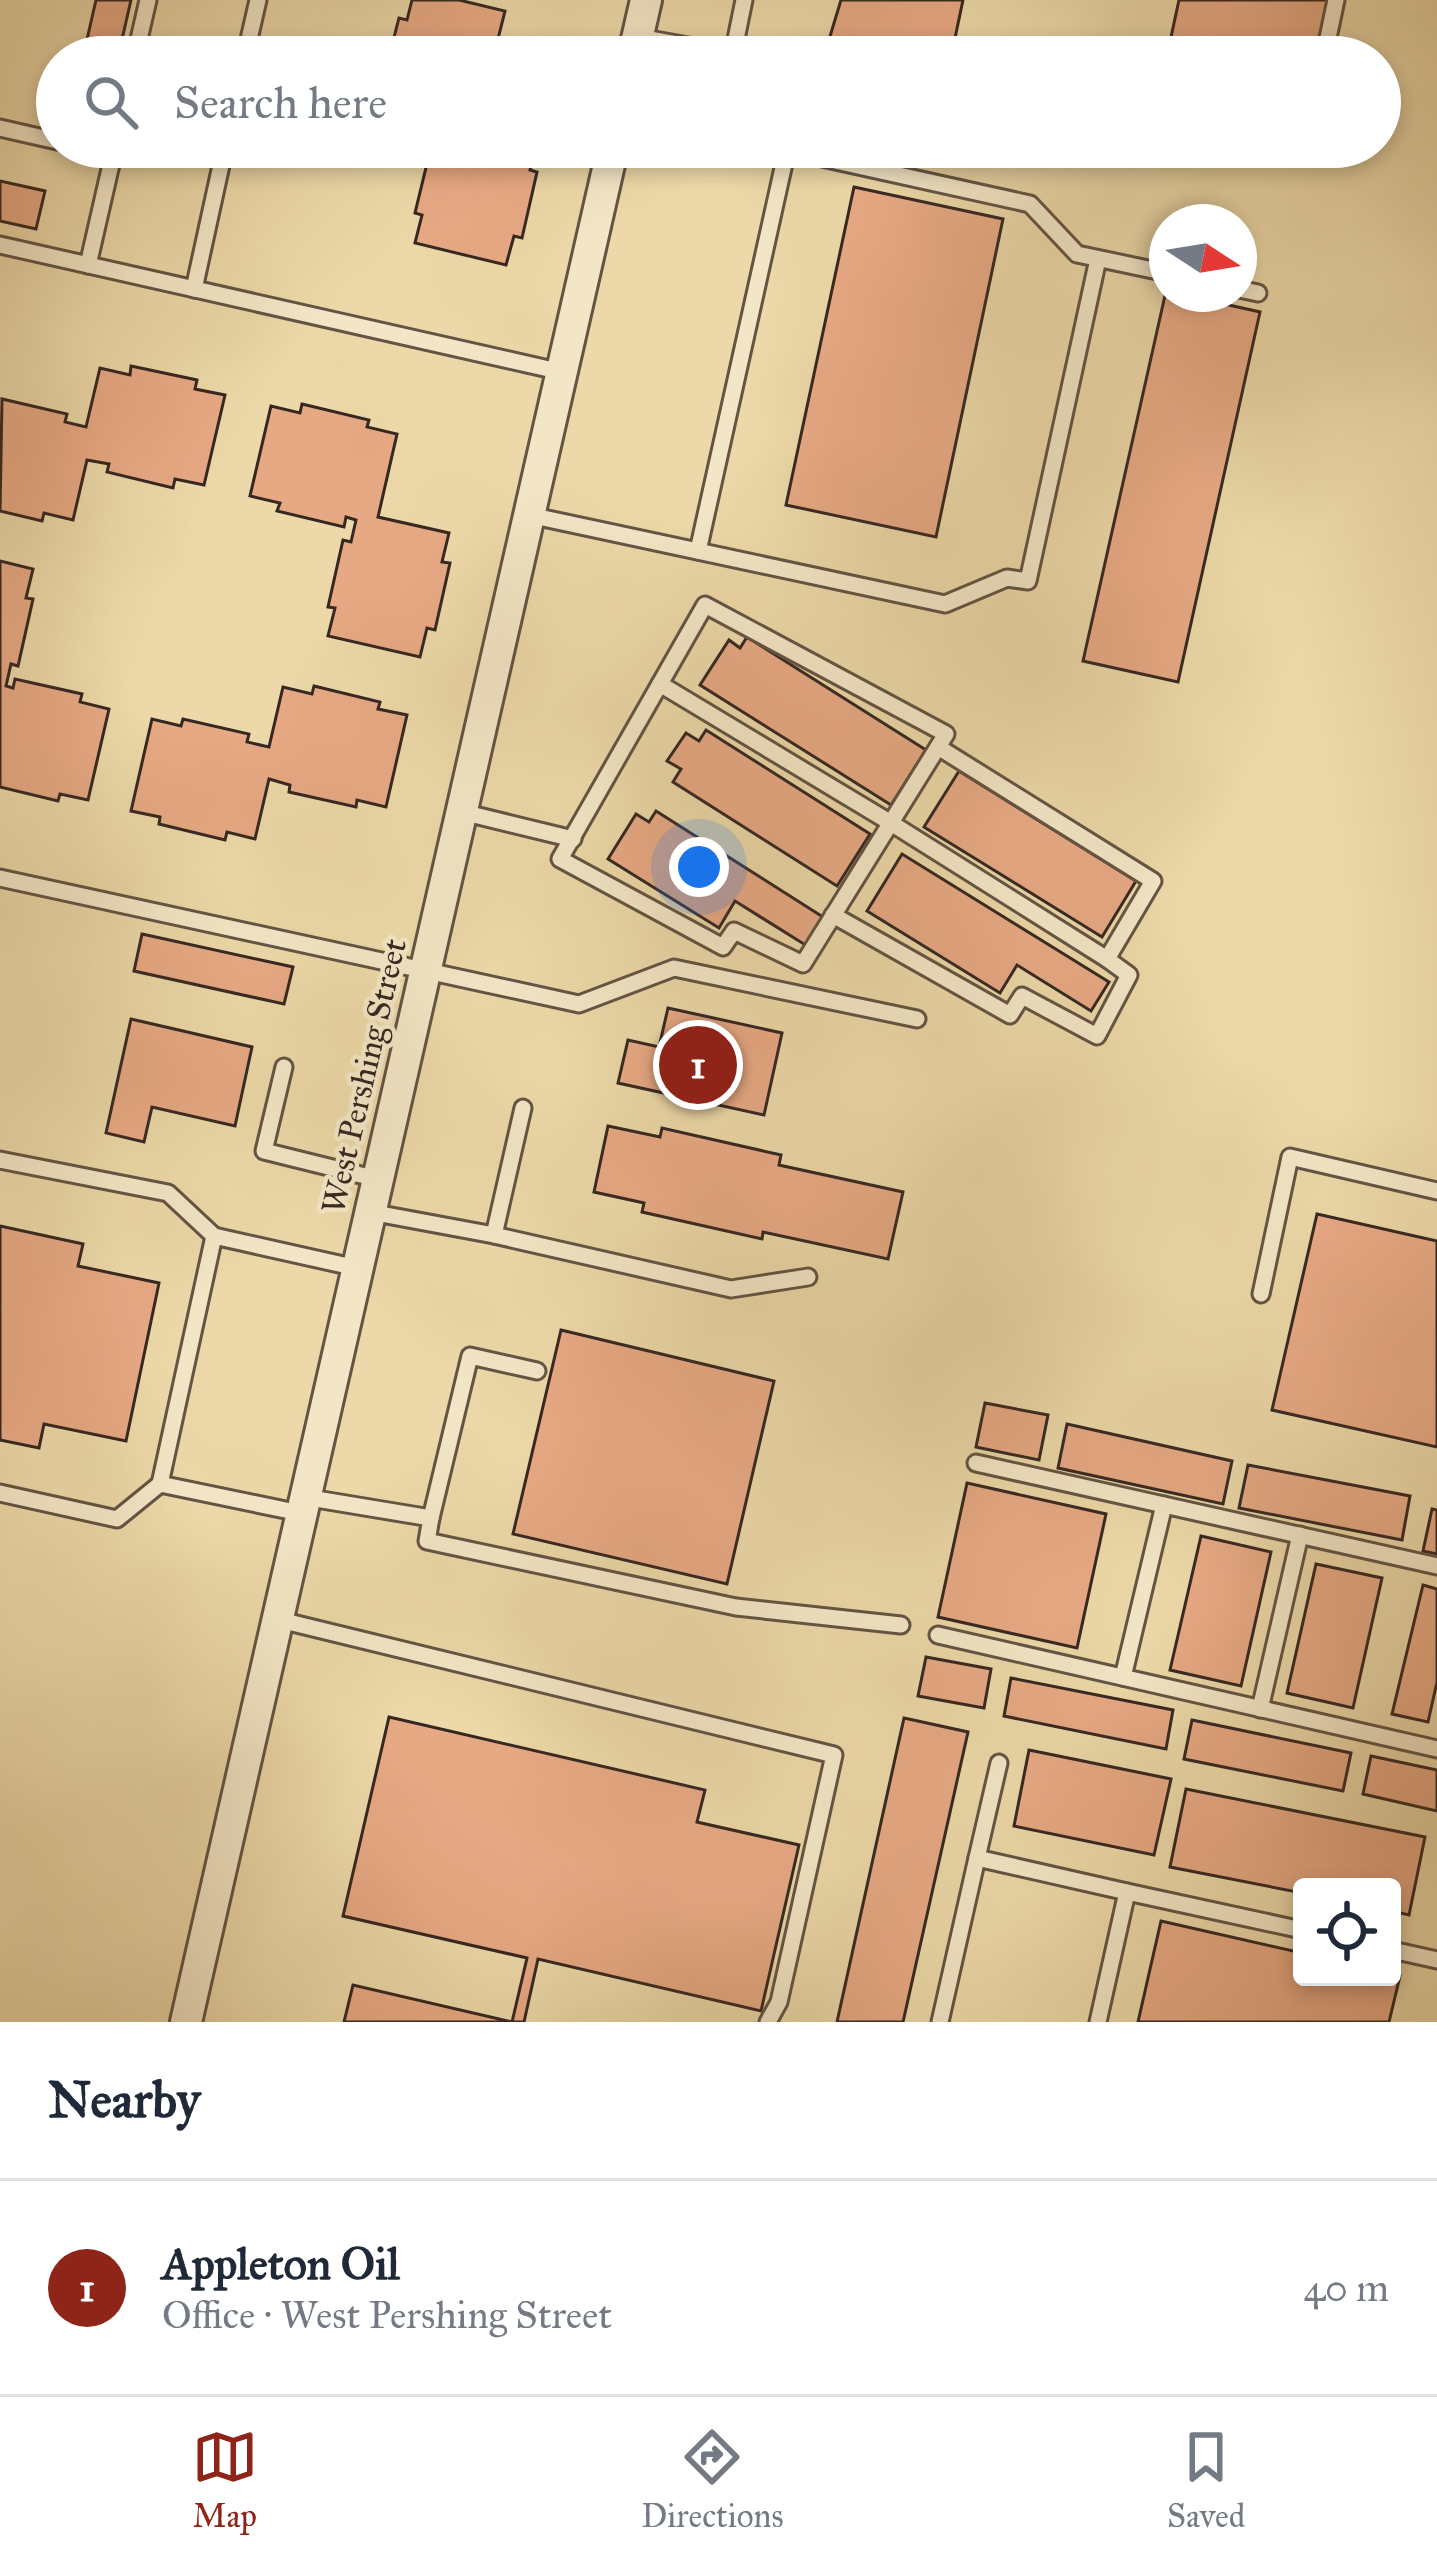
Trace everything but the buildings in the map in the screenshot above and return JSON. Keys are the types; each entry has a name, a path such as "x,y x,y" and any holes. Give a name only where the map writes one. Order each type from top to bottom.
{"street":[{"path":"638,36 646,0"},
{"name":"West Pershing Street","path":"186,2022 608,168"}],"lane":[{"path":"140,36 148,0"},
{"path":"250,36 258,0"},
{"path":"742,36 744,0"},
{"path":"1328,36 1336,0"},
{"path":"0,128 36,136"},
{"path":"88,265 110,168"},
{"path":"194,289 220,168"},
{"path":"698,551 775,168"},
{"path":"866,168 1030,204 1077,254 1149,269"},
{"path":"0,245 562,372"},
{"path":"528,515 945,604 1007,578 1028,580 1098,259"},
{"path":"705,604 946,734 938,747 803,964 734,931 723,947 560,859 705,604"},
{"path":"660,684 1130,975 1097,1036 1022,997 1010,1016 833,915"},
{"path":"938,747 1154,881 1107,959"},
{"path":"462,812 573,839"},
{"path":"0,878 579,1004 674,968 917,1019"},
{"path":"284,1067 264,1151 377,1179"},
{"path":"494,1234 523,1108"},
{"path":"1261,1294 1290,1157 1437,1191"},
{"path":"0,1160 168,1193 214,1236 357,1268"},
{"path":"370,1211 494,1234 731,1289 808,1277"},
{"path":"0,1493 118,1520 160,1484 214,1236"},
{"path":"536,1371 470,1356 427,1541 736,1607 901,1625"},
{"path":"976,1463 1437,1566"},
{"path":"160,1484 431,1519"},
{"path":"1123,1677 1163,1505"},
{"path":"1260,1709 1300,1535"},
{"path":"276,1618 834,1755 778,2002 768,2022"},
{"path":"938,1635 1437,1749"},
{"path":"940,2022 998,1762"},
{"path":"977,1858 1293,1928"},
{"path":"1098,2022 1127,1892"},
{"path":"1401,1952 1437,1960"}],"place":[{"name":"Appleton Oil","path":"698,1065"}]}
